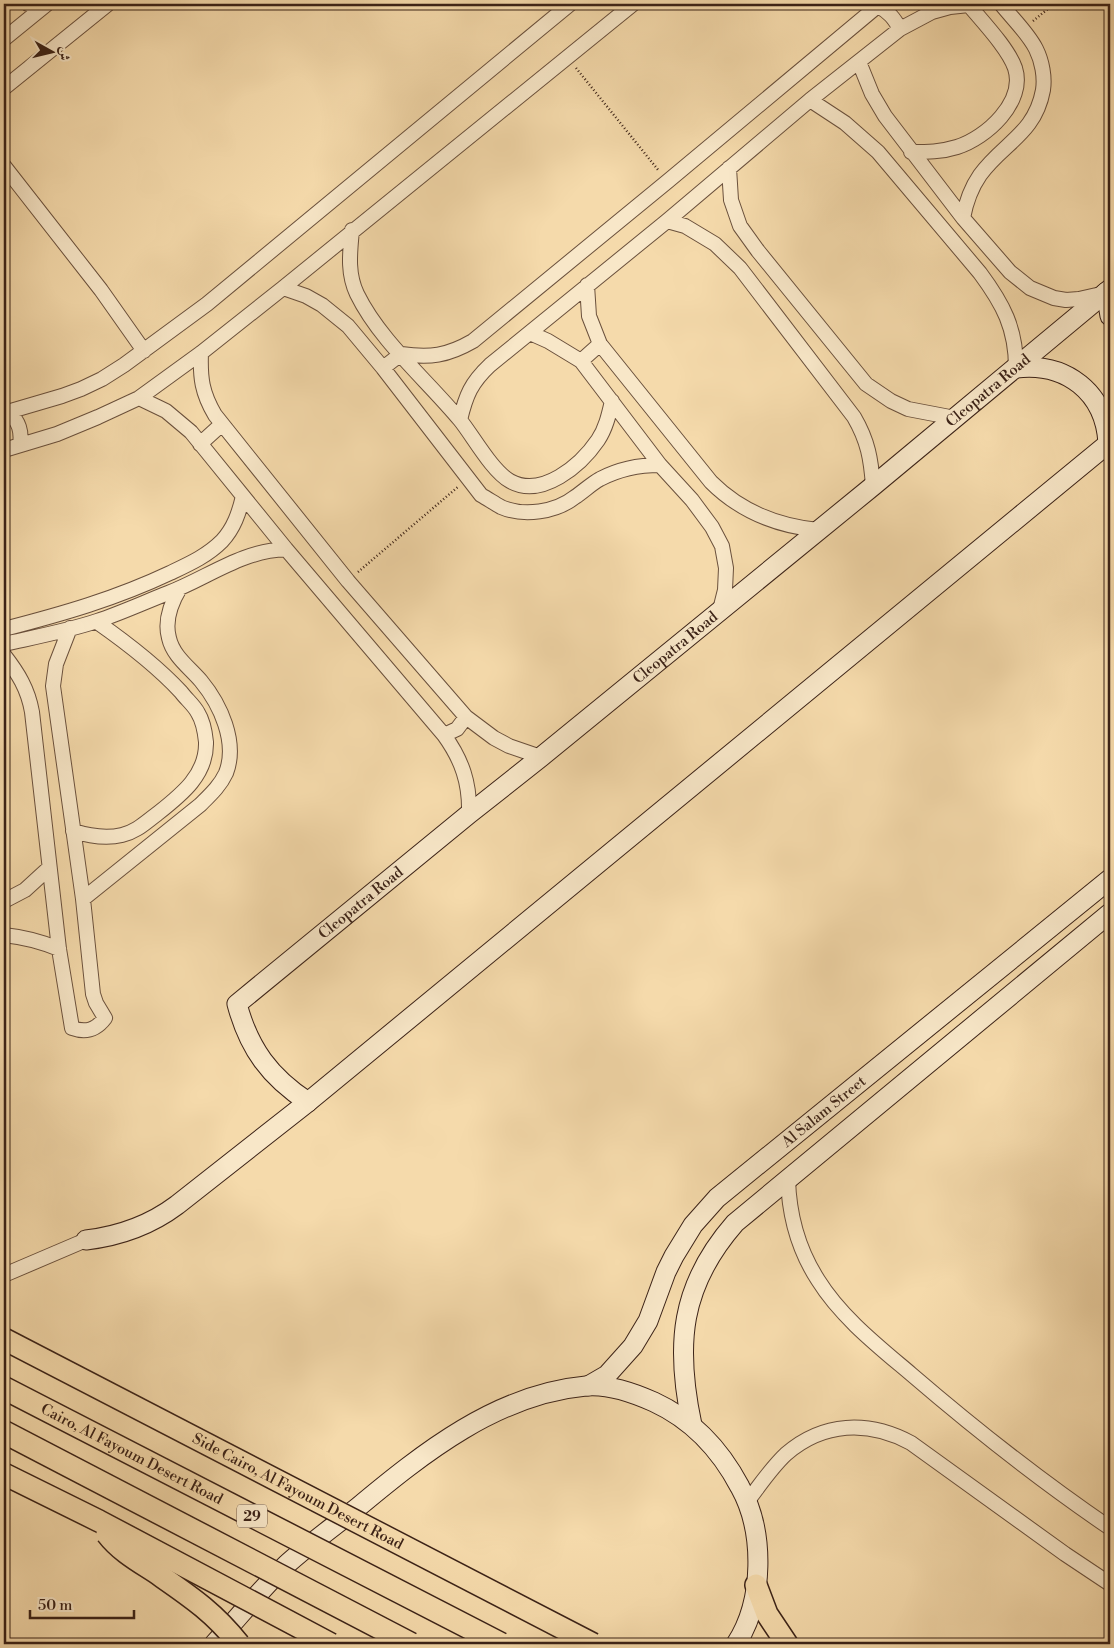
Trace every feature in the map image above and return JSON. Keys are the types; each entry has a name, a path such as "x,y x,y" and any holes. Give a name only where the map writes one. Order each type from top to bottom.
{"highway":[{"name":"Cairo, Al Fayoum Desert Road","path":"4,1388 501,1644"},
{"path":"4,1432 411,1644"}],"main road":[{"name":"Cleopatra Road","path":"308,1102 283,1084 262,1061 247,1034 238,1004 873,486 1108,291"},
{"path":"1108,291 1110,316"},
{"path":"86,1240 117,1236 163,1215 308,1102 1109,443 1101,412 1096,402 1082,386 1073,379 1051,369 1039,367 1016,368"},
{"name":"Al Salam Street","path":"588,1386 607,1375 633,1346 648,1321 674,1256 694,1225 717,1198 1110,878"},
{"name":"Al Salam Street","path":"692,1425 685,1387 683,1348 685,1321 702,1268 723,1237 735,1223 1110,913"},
{"path":"1016,956 1034,976"},
{"name":"Side Cairo, Al Fayoum Desert Road","path":"4,1339 593,1644"},
{"path":"214,1644 286,1566 391,1479 453,1435 520,1400 588,1386 616,1389 643,1397 668,1409 692,1425 712,1444 730,1466 748,1502 753,1518 757,1546 754,1602 746,1629 736,1644"},
{"path":"4,1474 99,1521 331,1644"},
{"path":"99,1521 112,1541 202,1605 239,1644"},
{"path":"756,1585 767,1614 787,1644"}],"street":[{"path":"28,4 45,5"},
{"path":"4,88 91,9 108,4"},
{"path":"6,412 81,389 102,379 144,351 207,304 570,4"},
{"path":"4,450 20,446 98,417 139,398 283,288 352,230 633,4"},
{"path":"460,420 469,389 477,377 810,100 900,29 932,12 968,4 1009,55 1016,70 1017,86 1012,101 998,120 980,136 958,146 935,152 911,152"},
{"path":"963,218 972,189 981,174 1025,130 1033,119 1041,102 1044,87 1040,59 1035,47 1001,4"},
{"path":"4,39 45,5"},
{"path":"384,368 401,354 438,356 456,350 473,341 879,5 895,19 900,29"},
{"path":"859,62 876,102 911,152 963,218 1010,272 1030,288 1054,298 1066,300 1079,299 1108,291"},
{"path":"810,100 845,123 878,152 987,283 1002,304 1012,328 1016,368"},
{"path":"4,166 101,290 144,351"},
{"path":"729,168 731,200 740,226 758,251 866,384 891,401 908,409 955,418"},
{"path":"667,220 692,230 715,244 740,268 854,417 866,441 871,458 873,486"},
{"path":"352,230 349,259 351,277 356,292 369,316 460,420 497,470 509,481 524,486 540,485 572,468 587,454 599,438 607,420 612,401"},
{"path":"587,285 589,316 600,344 705,475 722,493 738,505 770,519 802,528 818,530"},
{"path":"283,288 306,296 336,315 348,326 384,368 481,495 503,508 527,512 552,509 574,498 586,488 614,472 644,465 660,465"},
{"path":"530,333 548,340 581,361 660,465 703,513 722,546 726,568 725,590 720,610"},
{"path":"581,361 600,344"},
{"path":"201,352 200,372 203,388 208,402 222,424 348,581 466,717 494,738 509,746 541,757"},
{"path":"139,398 166,411 180,421 444,735 454,749 467,780 470,797 469,814"},
{"path":"6,412 15,418 19,427 21,436 20,446"},
{"path":"200,444 222,424"},
{"path":"4,629 70,612 135,590 194,561 214,548 231,529 239,513 242,496"},
{"path":"214,548 225,564"},
{"path":"4,644 97,622 180,588 225,564 276,549 286,549"},
{"path":"83,899 216,790 226,772 230,751 222,714 202,682 176,654 168,638 167,620 171,603 180,588"},
{"path":"73,831 99,837 111,837 134,831 175,800 190,786 201,770 206,751 205,731 202,722 198,713 186,698 144,656 97,622"},
{"path":"4,655 21,677 32,712 59,948 72,1028 81,1031 90,1030 99,1026 104,1018 93,994 83,899 55,709 54,675 70,628"},
{"path":"32,712 55,709"},
{"path":"444,735 457,729 466,717"},
{"path":"4,901 25,890 49,868"},
{"path":"4,935 31,939 59,948"},
{"path":"788,1179 791,1214 801,1249 818,1280 840,1308 882,1349 956,1413 1040,1479 1110,1528"},
{"path":"4,1275 86,1240"},
{"path":"748,1502 776,1465 796,1446 807,1439 839,1429 873,1428 886,1431 911,1442 1065,1554 1110,1584"}],"path":[{"path":"1022,30 1054,4"},
{"path":"568,57 668,181"},
{"path":"348,581 468,478"}]}
